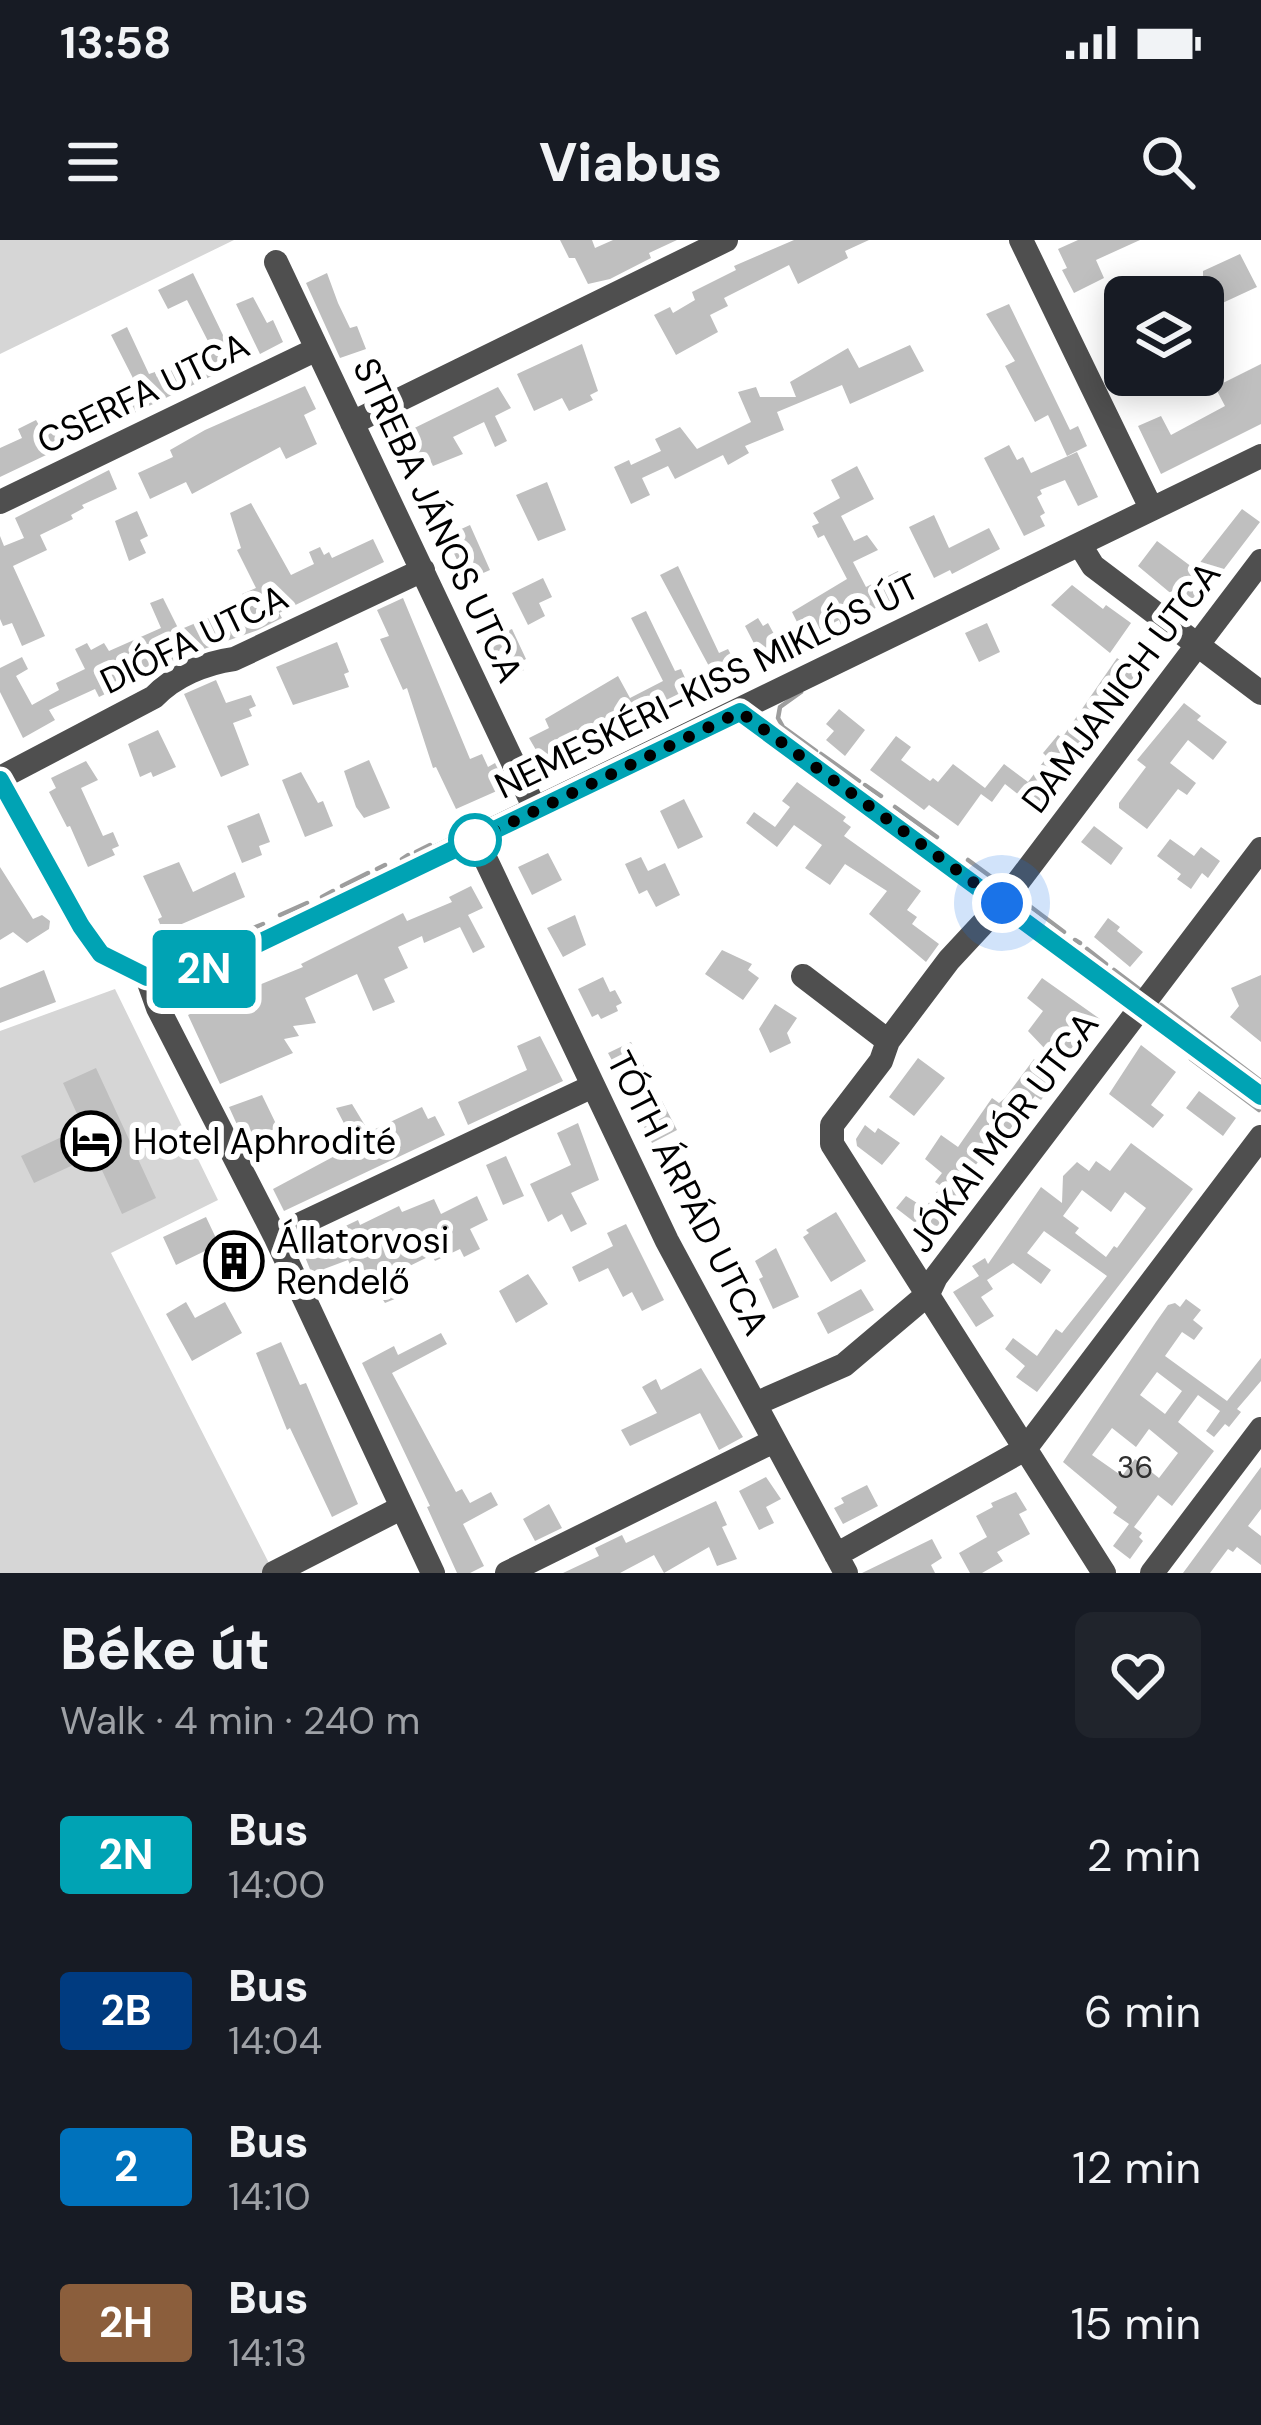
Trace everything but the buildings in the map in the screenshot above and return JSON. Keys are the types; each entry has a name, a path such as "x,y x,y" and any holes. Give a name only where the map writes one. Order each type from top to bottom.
{"street":[{"path":"352,424 726,240"},
{"path":"1021,240 1151,508"},
{"name":"STREBA JÁNOS UTCA","path":"276,262 535,809"},
{"name":"CSERFA UTCA","path":"0,502 317,349"},
{"name":"NEMESKÉRI-KISS MIKLÓS ÚT","path":"147,977 203,970 1261,456"},
{"path":"1080,545 1093,566 1261,693"},
{"name":"DAMJANICH UTCA","path":"928,1294 832,1144 832,1125 881,1061 887,1041 1002,903 1261,561"},
{"name":"DIÓFA UTCA","path":"0,779 154,697 166,685 214,662 234,659 423,570"},
{"path":"740,712 1261,1096"},
{"path":"0,779 101,954 147,977 433,1573"},
{"name":"TÓTH ÁRPÁD UTCA","path":"476,839 667,1241 841,1564"},
{"name":"JÓKAI MÓR UTCA","path":"754,1404 844,1365 928,1294 936,1277 1261,849"},
{"path":"803,976 887,1041"},
{"path":"275,1236 593,1086"},
{"path":"841,1564 1025,1449 1261,1137"},
{"path":"928,1294 1104,1573"},
{"path":"1152,1573 1261,1429"},
{"path":"506,1573 774,1441"},
{"path":"274,1573 401,1508"}],"shaded area":[{"path":"0,240 234,240 0,354"},
{"path":"115,989 218,1200 111,1253 274,1573 0,1573 0,1031"}],"waterway":[{"path":"801,692 780,707 778,718 816,751"},
{"path":"821,754 859,781"},
{"path":"865,785 881,796"},
{"path":"895,807 937,837"},
{"path":"416,852 430,845"},
{"path":"402,859 408,855"},
{"path":"968,860 998,882"},
{"path":"377,869 385,865"},
{"path":"342,886 368,873"},
{"path":"322,897 333,891"},
{"path":"1019,898 1064,932"},
{"path":"280,915 307,903"},
{"path":"203,949 263,924"},
{"path":"1075,940 1080,943"},
{"path":"1087,949 1106,964"},
{"path":"158,954 186,953"},
{"path":"1114,970 1139,989"},
{"path":"1161,1005 1261,1081"},
{"path":"1191,1059 1259,1110"}],"bus line":[{"name":"2N","path":"0,780 101,954 147,977 169,977 203,970 740,712 1261,1096"}],"place":[{"name":"Hotel Aphrodité","path":"91,1141"},
{"name":"Állatorvosi Rendelő","path":"234,1261"}],"route":[{"path":"475,840 740,712 1002,903"}]}
